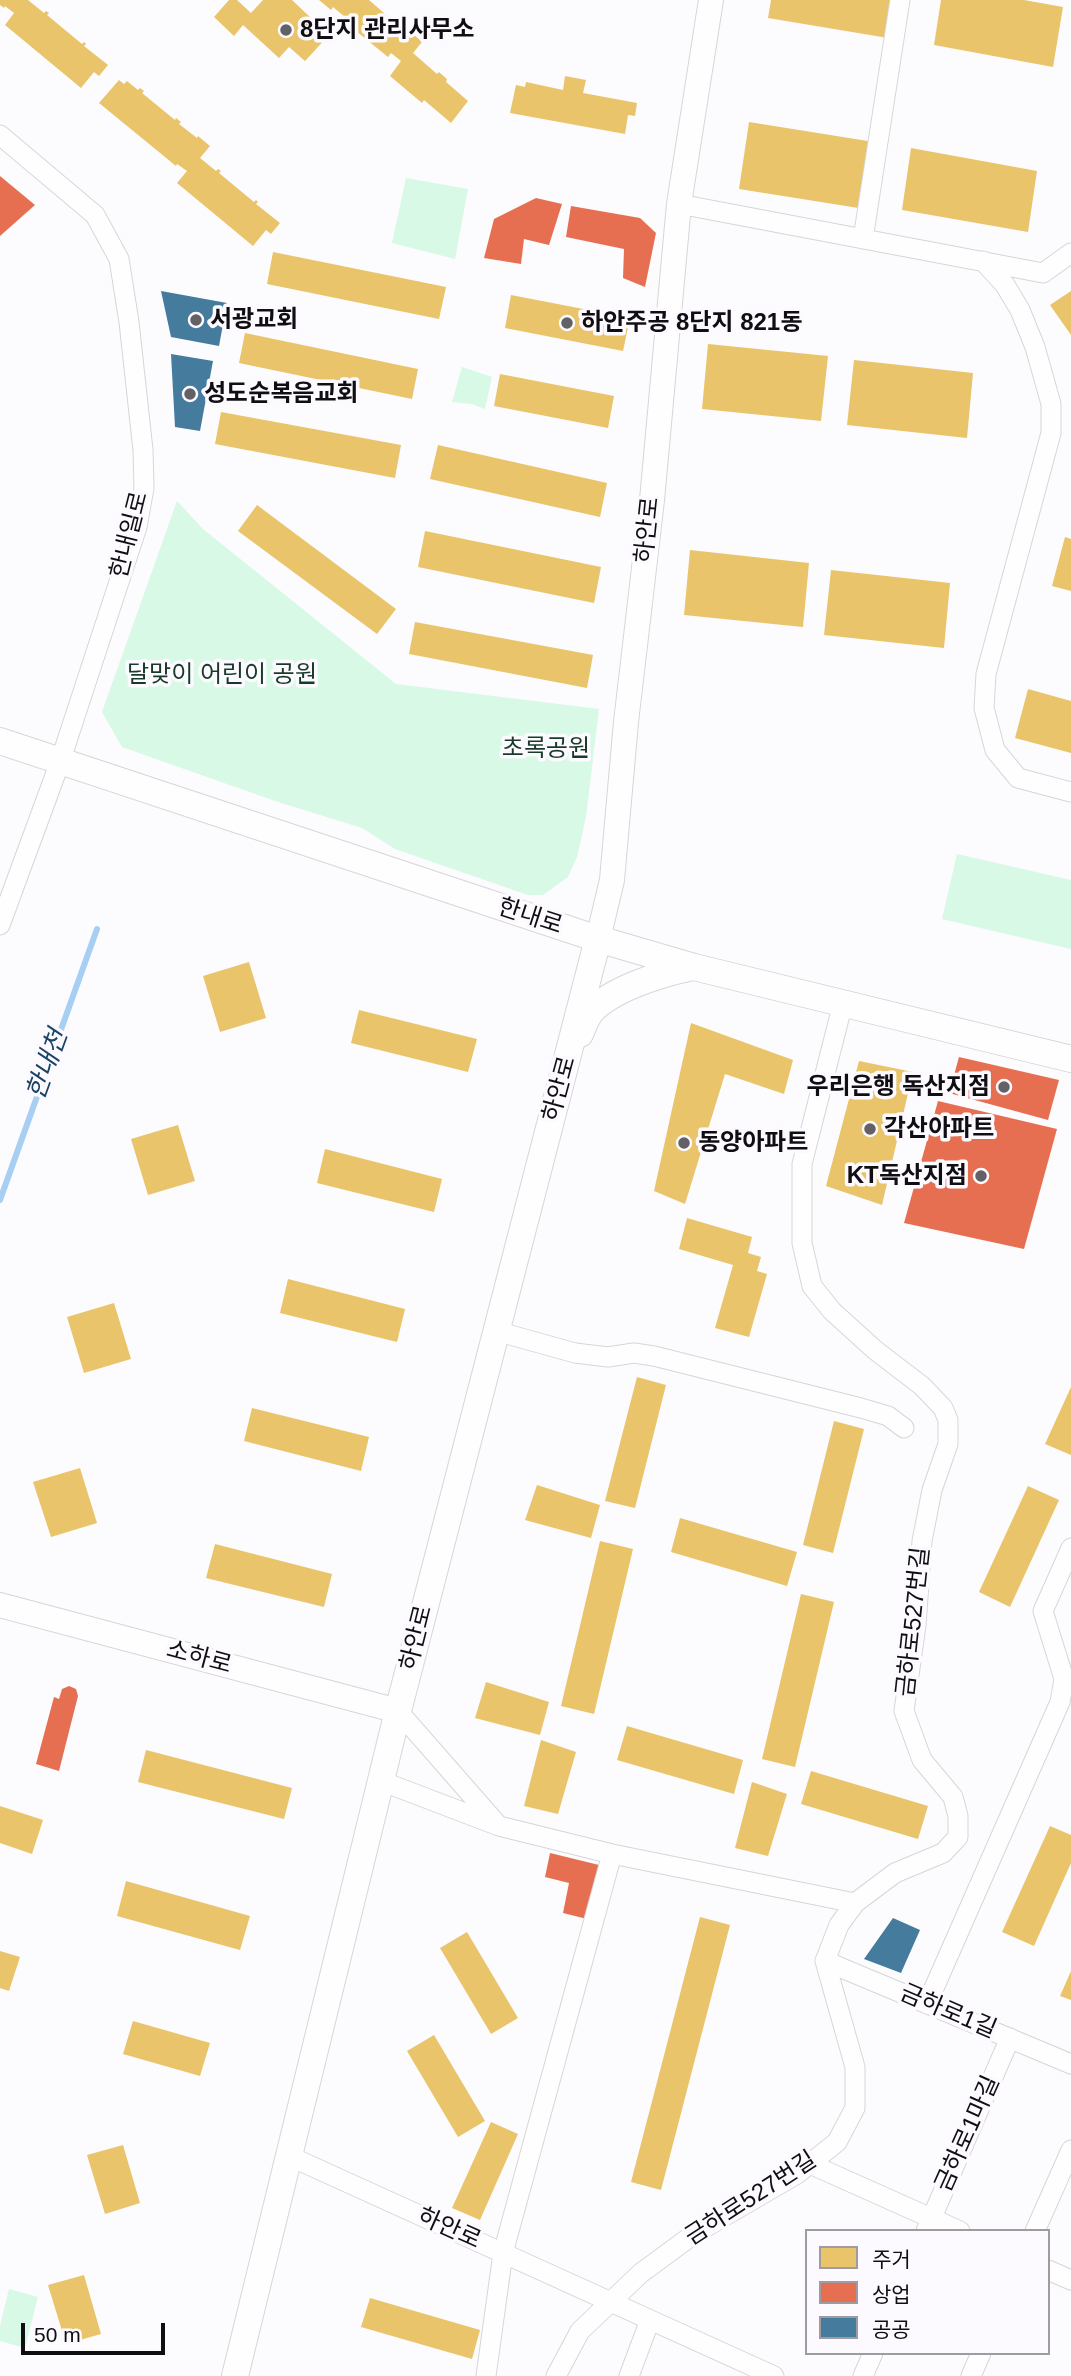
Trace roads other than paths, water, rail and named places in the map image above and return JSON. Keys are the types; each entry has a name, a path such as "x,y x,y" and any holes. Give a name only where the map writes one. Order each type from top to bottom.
{"main road":[{"name":"한내로","path":"0,741 597,939 694,967 1071,1059"},
{"name":"하안로","path":"235,2376 398,1711 597,939"},
{"path":"568,1057 590,1013 606,1000 629,987 694,967"}],"street":[{"name":"하안로","path":"597,939 612,880 680,204 711,0"},
{"path":"863,239 900,0"},
{"name":"한내일로","path":"0,135 95,215 118,259 129,322 144,450 144,488 136,527 60,762 0,925"},
{"path":"680,204 1043,272 1071,253"},
{"path":"983,261 1005,285 1020,310 1045,378 1051,404 1051,433 986,674 984,708 995,750 1018,778 1071,792"},
{"name":"금하로527번길","path":"556,2376 580,2331 641,2273 694,2234 797,2174 837,2143 855,2108 855,2067 825,1961 839,1925 855,1903 895,1873 943,1853 958,1837 958,1816 953,1797 922,1760 904,1711 916,1625 922,1541 932,1489 948,1444 948,1420 943,1408 922,1386 875,1350 832,1311 812,1286 802,1243 802,1164 843,1003"},
{"path":"496,1331 575,1353 608,1357 634,1353 654,1356 888,1416 905,1428"},
{"path":"928,2004 1060,1702 1064,1679 1043,1611 1071,1548"},
{"name":"소하로","path":"0,1605 398,1711"},
{"path":"398,1711 499,1826"},
{"path":"381,1782 499,1826 612,1854 855,1903"},
{"path":"486,2376 503,2253 612,1854"},
{"name":"금하로1길","path":"825,1961 1071,2064"},
{"name":"금하로1마길","path":"929,2225 1010,2038"},
{"path":"1036,2229 1071,2150"},
{"name":"하안로","path":"289,2156 609,2301"},
{"path":"810,2164 929,2225 950,2229"},
{"path":"1050,2271 1071,2280"},
{"path":"609,2301 750,2371 774,2376"},
{"path":"629,2376 650,2320"},
{"path":"863,2376 872,2355"},
{"path":"971,2376 980,2355"}],"waterway":[{"name":"한내천","path":"0,1200 97,929"}],"place":[{"name":"8단지 관리사무소","path":"286,30"},
{"name":"서광교회","path":"196,320"},
{"name":"하안주공 8단지 821동","path":"567,323"},
{"name":"성도순복음교회","path":"190,394"},
{"name":"우리은행 독산지점","path":"1004,1087"},
{"name":"각산아파트","path":"870,1129"},
{"name":"동양아파트","path":"684,1143"},
{"name":"KT독산지점","path":"981,1176"}],"park label":[{"name":"달맞이 어린이 공원","path":"222,675"},
{"name":"초록공원","path":"546,749"}]}
